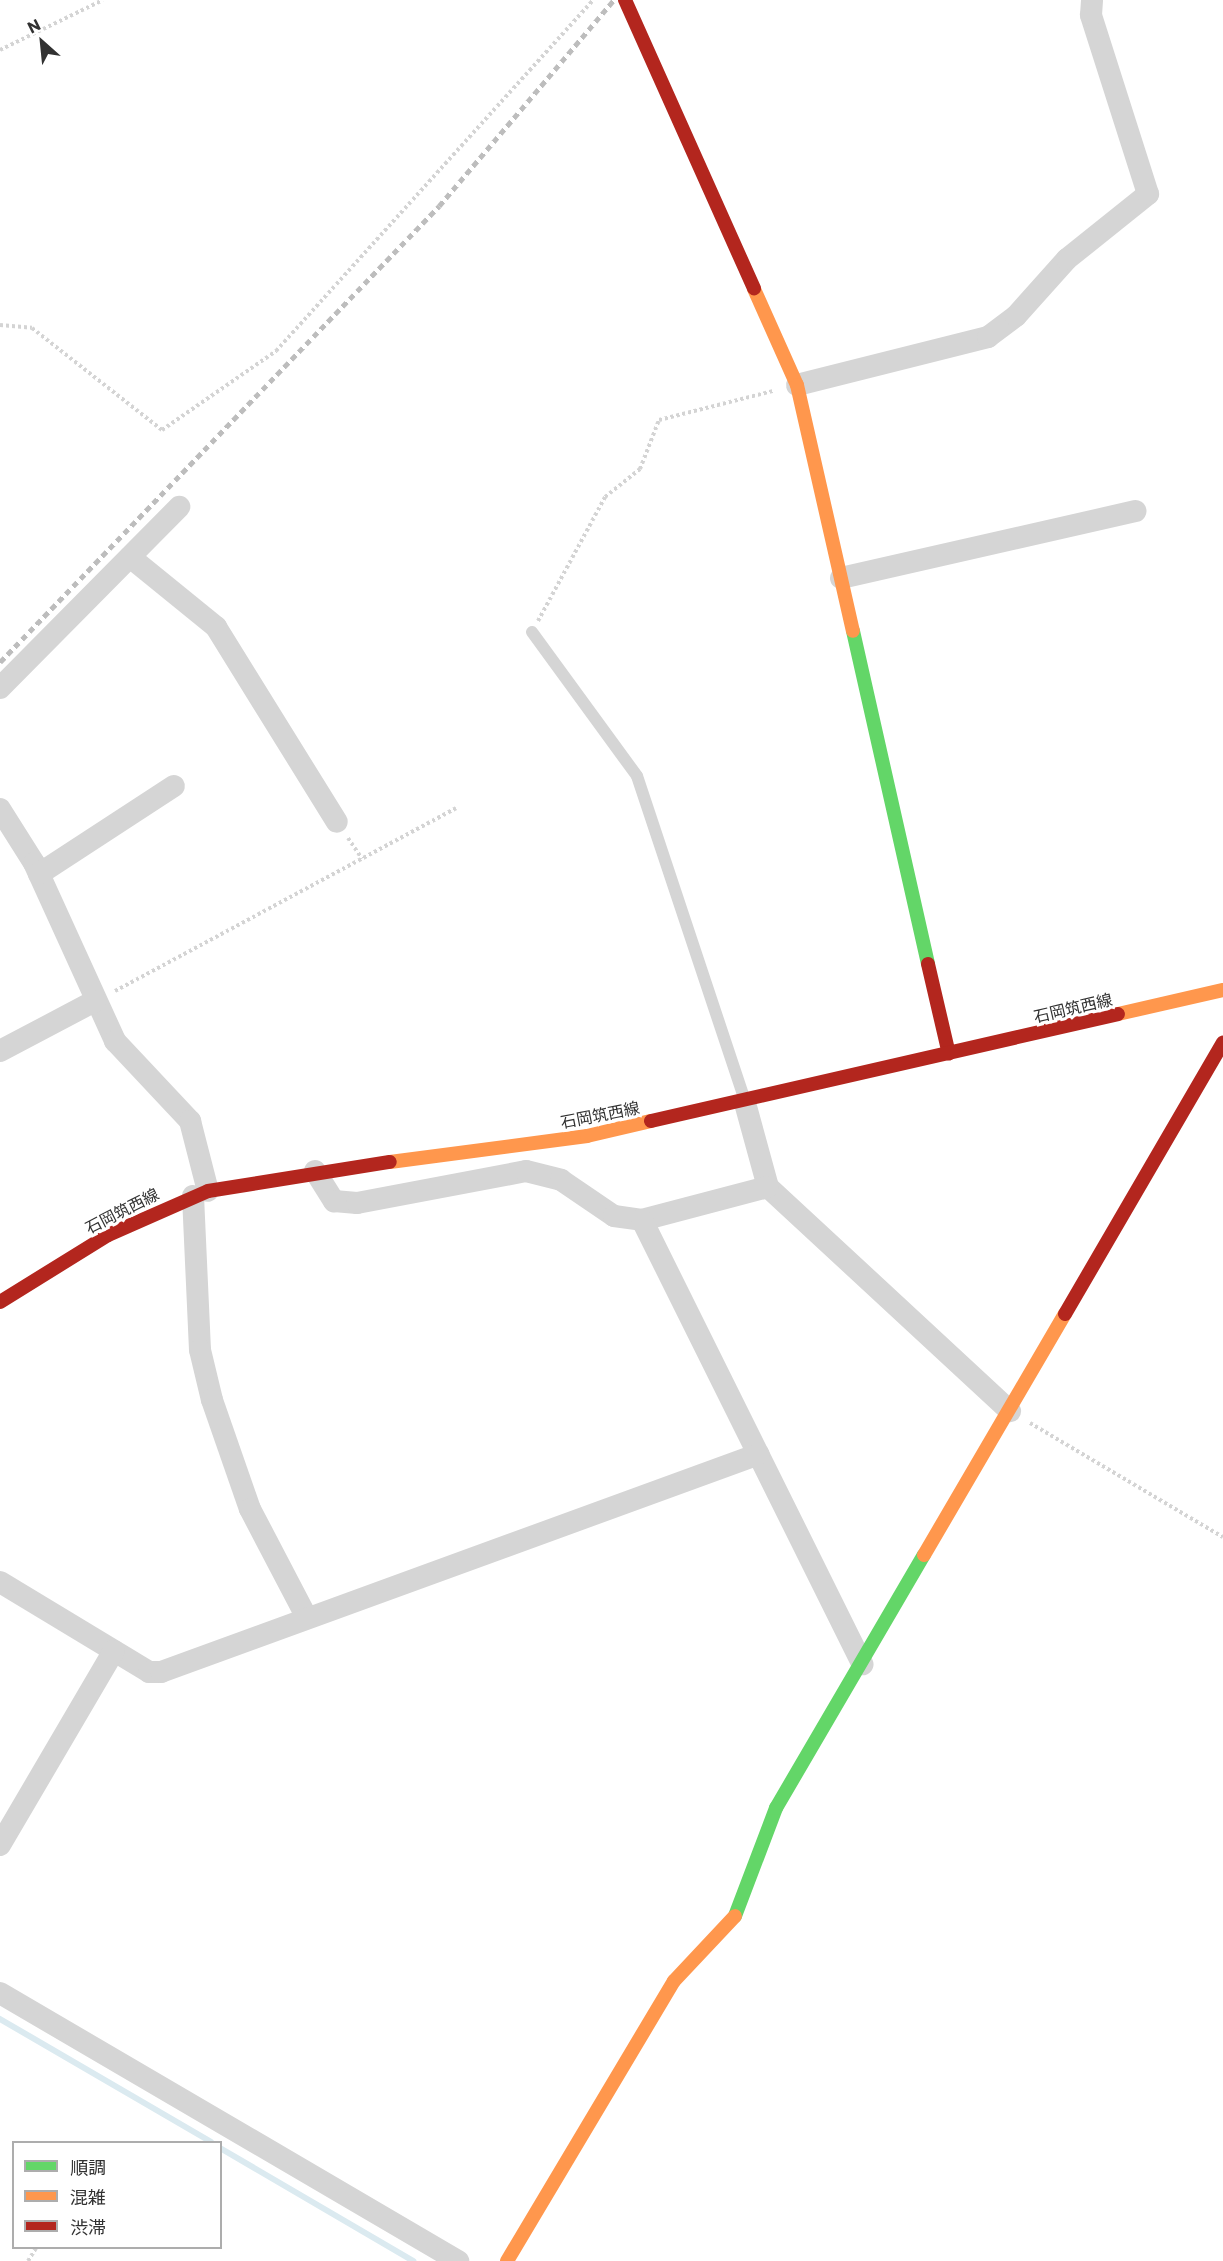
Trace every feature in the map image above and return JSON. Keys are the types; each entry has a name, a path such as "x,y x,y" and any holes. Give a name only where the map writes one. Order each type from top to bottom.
{"street":[{"path":"625,0 797,385 949,1054"},
{"path":"797,385 988,337 1016,316 1067,259 1148,194 1091,15 1092,0"},
{"path":"0,688 179,507"},
{"path":"841,578 1135,511"},
{"path":"130,557 216,627 337,822"},
{"path":"39,874 174,786"},
{"path":"0,809 39,874 95,1001 127,1058 168,1092 190,1121 201,1193 200,1350 212,1400 250,1509 307,1618"},
{"name":"石岡筑西線","path":"0,1302 108,1235 201,1193 315,1171 588,1136 745,1103 1223,990"},
{"path":"0,1051 95,1001"},
{"path":"507,2261 675,1981 729,1928 776,1808 1223,1043"},
{"path":"745,1103 768,1187 1010,1411"},
{"path":"315,1171 334,1201 357,1203 526,1170 561,1180 614,1216 642,1220 768,1187"},
{"path":"642,1220 862,1664"},
{"path":"0,1582 149,1672 161,1672 759,1454"},
{"path":"0,1845 114,1651"},
{"path":"0,1993 458,2261"}],"lane":[{"path":"532,632 637,776 745,1103"}],"path":[{"path":"0,50 103,0"},
{"path":"0,325 32,328 162,430 276,351 593,0"},
{"path":"532,632 605,497 640,469 659,420 797,385"},
{"path":"95,1001 456,808"},
{"path":"1010,1411 1223,1537"}],"waterway":[{"path":"0,2019 209,2141"},
{"path":"222,2149 413,2261"}],"railway":[{"path":"0,662 439,206 614,0"}],"traffic: fast":[{"path":"853,631 928,964"},
{"path":"735,1916 776,1808 924,1555"}],"traffic: slow":[{"path":"754,289 797,385 853,631"},
{"path":"1118,1014 1223,990"},
{"path":"390,1162 587,1136 651,1121"},
{"path":"924,1555 1065,1314"},
{"path":"507,2261 674,1981 735,1916"}],"traffic: jam":[{"path":"625,0 754,289"},
{"path":"928,964 949,1054"},
{"path":"651,1121 1118,1014"},
{"path":"1065,1314 1223,1043"},
{"path":"0,1302 108,1235 208,1191 390,1162"}]}
